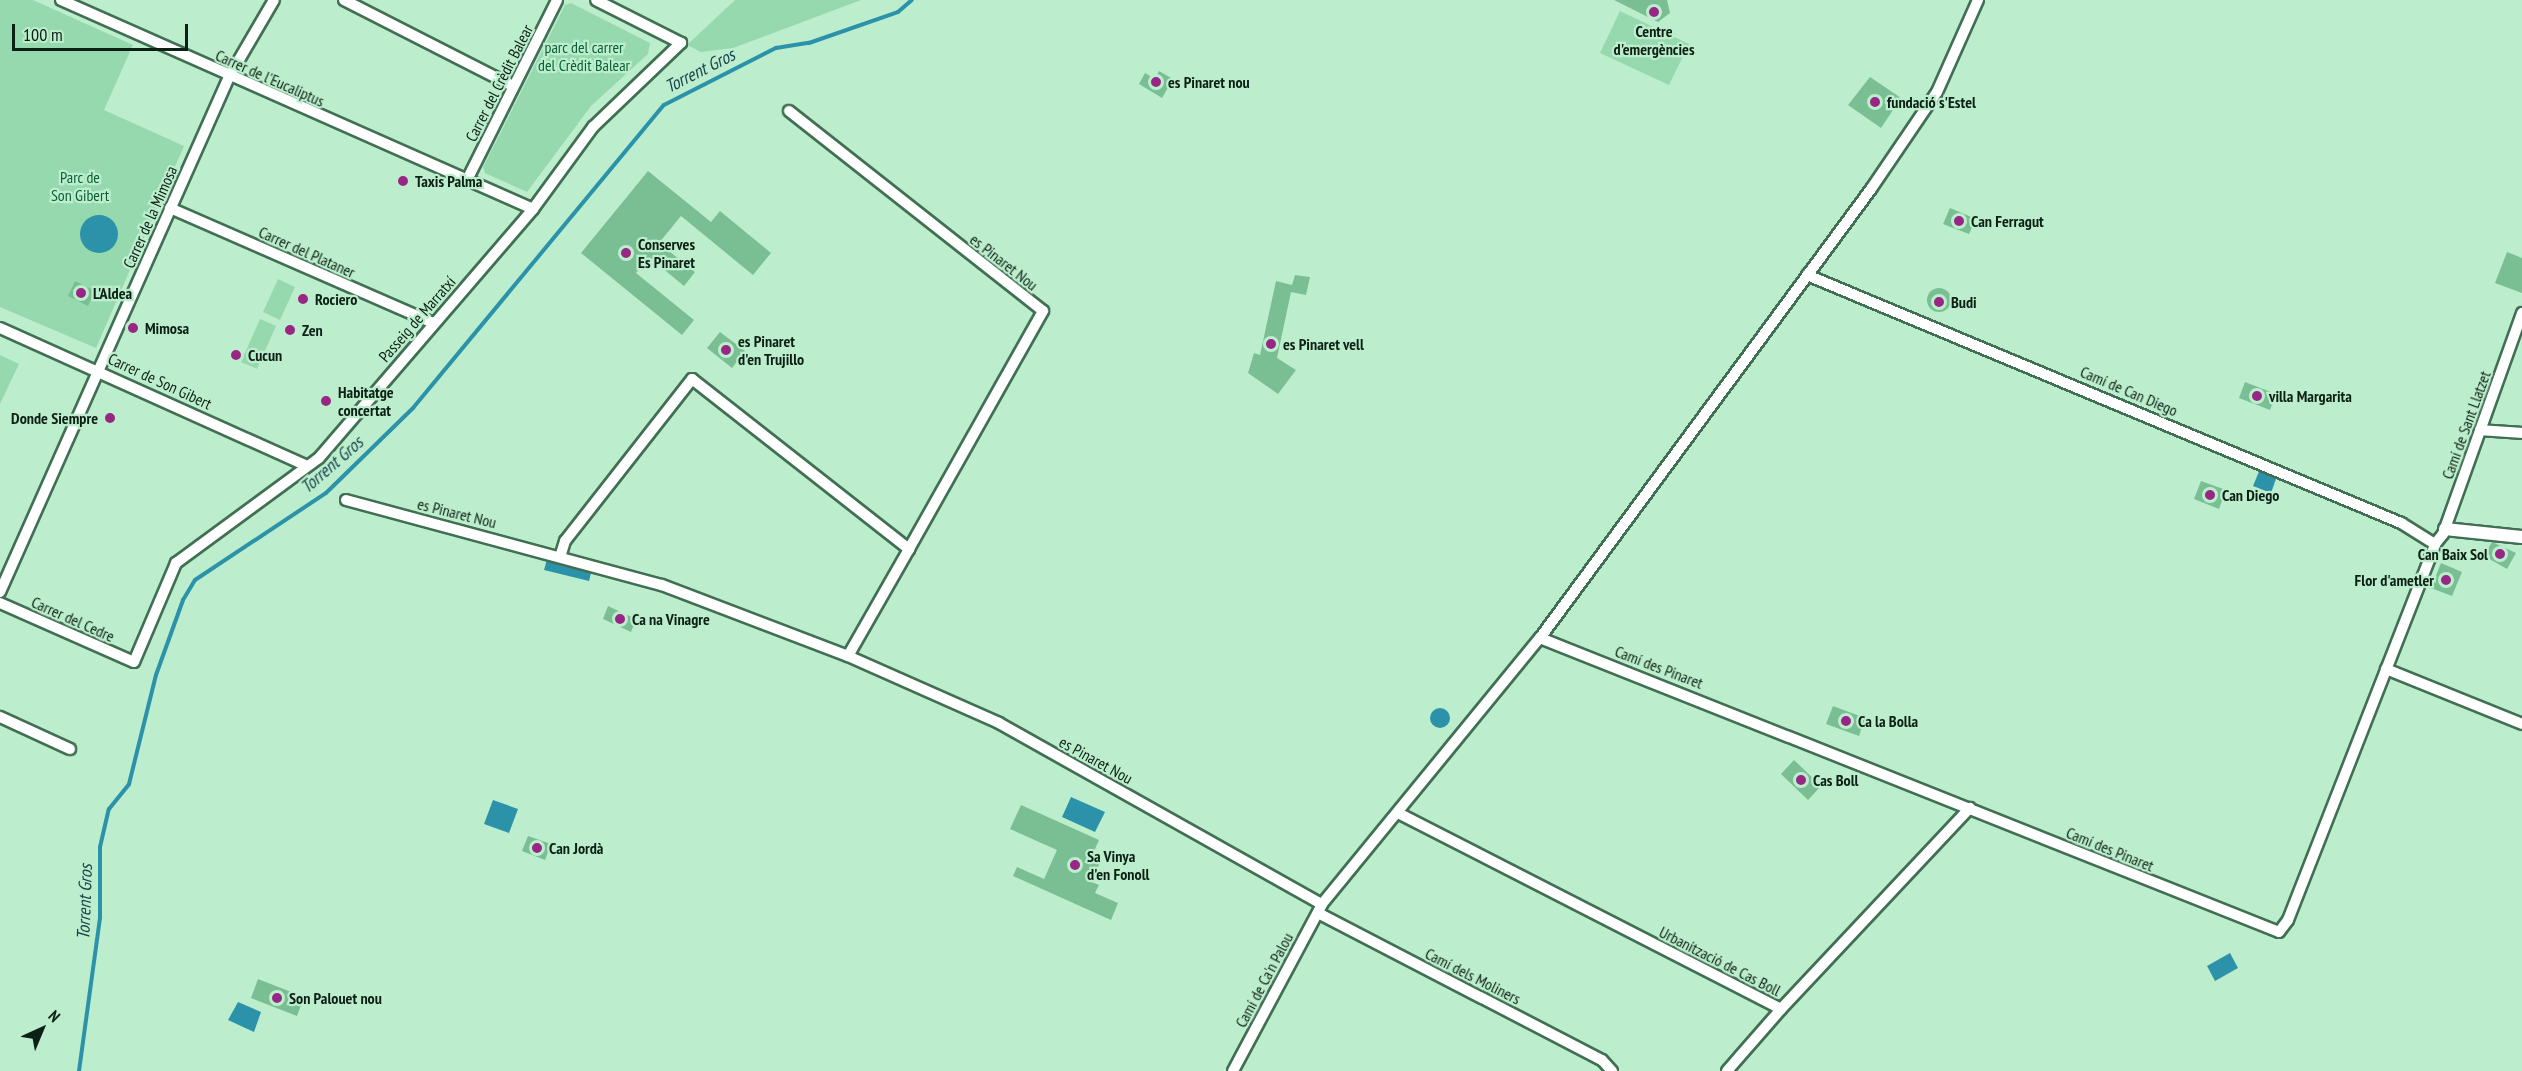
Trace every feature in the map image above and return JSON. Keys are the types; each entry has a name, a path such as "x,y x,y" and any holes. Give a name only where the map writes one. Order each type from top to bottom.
{"street":[{"name":"Carrer de l'Eucaliptus","path":"61,0 229,77 533,209"},
{"name":"Carrer de la Mimosa","path":"0,592 229,77 274,0"},
{"path":"344,0 513,86"},
{"name":"Carrer del Crèdit Balear","path":"467,180 557,0"},
{"name":"Passeig de Marratxí","path":"134,662 176,563 305,465 319,458 533,209 598,121 681,43 597,0"},
{"name":"Camí de Ca'n Palou","path":"1233,1071 1320,908 1400,814 1540,638 1807,275 1937,92 1978,0"},
{"name":"es Pinaret Nou","path":"789,111 1043,311 848,656"},
{"name":"Carrer del Plataner","path":"170,208 433,323"},
{"name":"Camí de Can Diego","path":"1807,275 2401,523 2435,544"},
{"name":"Camí de Sant Llatzet","path":"2435,544 2445,529 2522,313"},
{"name":"Carrer de Son Gibert","path":"0,328 98,369 305,465"},
{"path":"561,554 565,540 692,380 909,549"},
{"path":"2480,430 2522,433"},
{"name":"es Pinaret Nou","path":"346,500 561,554 662,585 848,656 999,723 1320,908"},
{"path":"2445,529 2522,537"},
{"name":"Camí des Pinaret","path":"1540,638 2279,932 2288,920 2435,544"},
{"name":"Carrer del Cedre","path":"0,603 134,662"},
{"path":"2386,669 2522,724"},
{"path":"0,717 70,748"},
{"name":"Urbanització de Cas Boll","path":"1400,814 1781,1009 1970,808"},
{"name":"Camí dels Moliners","path":"1320,908 1602,1060 1612,1071"},
{"path":"1727,1071 1781,1009"}],"green space":[{"name":"Parc de Son Gibert","path":"0,0 33,0 133,45 104,110 184,146 96,348 0,307"},
{"path":"735,0 861,0 733,48 701,52 687,45"},
{"name":"parc del carrer del Crèdit Balear","path":"571,3 650,43 648,54 591,106 527,192 485,173 483,167 565,5"},
{"path":"1620,11 1689,44 1669,85 1600,53"},
{"path":"278,279 295,287 280,320 263,312"},
{"path":"260,319 276,326 257,369 241,362"},
{"path":"0,355 19,364 0,404"}],"water":[{"path":"99,215 113,220 118,234 113,248 99,253 85,248 80,234 85,220"},
{"path":"2260,469 2277,476 2271,493 2253,486"},
{"path":"548,556 592,569 589,581 544,570"},
{"path":"1436,708 1444,708 1450,714 1450,722 1444,728 1436,728 1430,722 1430,714"},
{"path":"1071,797 1105,812 1095,832 1062,817"},
{"path":"493,800 518,809 509,833 484,824"},
{"path":"2230,953 2238,968 2215,981 2207,966"},
{"path":"238,1002 261,1012 254,1032 228,1020"}],"building":[{"name":"Centre d'emergències","path":"1614,0 1667,0 1670,13 1658,22"},
{"name":"es Pinaret nou","path":"1159,71 1173,79 1162,98 1139,84 1145,73 1155,79"},
{"name":"fundació s'Estel","path":"1870,77 1901,98 1881,128 1848,105"},
{"name":"Conserves Es Pinaret","path":"648,171 711,222 720,211 771,253 753,275 681,216 659,243 695,272 684,286 649,257 636,273 694,320 682,335 581,253"},
{"name":"Can Ferragut","path":"1950,208 1976,219 1969,234 1943,224"},
{"path":"2507,252 2522,258 2522,293 2495,283"},
{"name":"es Pinaret vell","path":"1295,275 1310,277 1306,295 1291,292 1277,358 1296,370 1278,394 1248,373 1254,353 1260,355 1276,281 1292,285"},
{"name":"L'Aldea","path":"75,281 95,291 88,306 68,296"},
{"name":"Budi","path":"1939,288 1947,292 1951,300 1947,308 1939,312 1931,308 1927,300 1931,292"},
{"name":"es Pinaret d'en Trujillo","path":"720,332 745,351 732,368 707,348"},
{"name":"villa Margarita","path":"2245,382 2276,394 2270,410 2239,398"},
{"name":"Can Diego","path":"2201,481 2226,490 2219,509 2194,499"},
{"name":"Can Baix Sol","path":"2492,542 2516,553 2507,569 2484,556"},
{"name":"Flor d'ametler","path":"2441,563 2462,572 2452,596 2431,588"},
{"name":"Ca na Vinagre","path":"608,606 636,619 631,632 603,619"},
{"name":"Ca la Bolla","path":"1833,706 1865,718 1859,736 1826,724"},
{"name":"Cas Boll","path":"1794,760 1821,786 1808,800 1781,774"},
{"name":"Sa Vinya d'en Fonoll","path":"1021,805 1099,840 1091,858 1100,862 1092,882 1099,885 1095,893 1118,903 1111,920 1013,876 1017,867 1044,879 1057,850 1010,829"},
{"name":"Can Jordà","path":"528,836 551,844 545,860 522,851"},
{"name":"Son Palouet nou","path":"258,979 304,997 297,1016 251,998"}],"waterway":[{"name":"Torrent Gros","path":"79,1071 100,918 100,847 109,809 129,784 156,675 183,600 195,580 326,493 413,408 664,105 776,48 809,43 898,12 912,0"}],"place":[{"name":"Centre d'emergències","path":"1654,12"},
{"name":"es Pinaret nou","path":"1156,82"},
{"name":"fundació s'Estel","path":"1875,102"},
{"name":"Taxis Palma","path":"403,181"},
{"name":"Can Ferragut","path":"1959,221"},
{"name":"Conserves Es Pinaret","path":"626,253"},
{"name":"L'Aldea","path":"81,293"},
{"name":"Rociero","path":"303,299"},
{"name":"Budi","path":"1939,302"},
{"name":"Mimosa","path":"133,328"},
{"name":"Zen","path":"290,330"},
{"name":"es Pinaret vell","path":"1271,344"},
{"name":"es Pinaret d'en Trujillo","path":"726,350"},
{"name":"Cucun","path":"236,355"},
{"name":"villa Margarita","path":"2257,396"},
{"name":"Habitatge concertat","path":"326,401"},
{"name":"Donde Siempre","path":"110,418"},
{"name":"Can Diego","path":"2210,495"},
{"name":"Can Baix Sol","path":"2500,554"},
{"name":"Flor d'ametler","path":"2446,580"},
{"name":"Ca na Vinagre","path":"620,619"},
{"name":"Ca la Bolla","path":"1846,721"},
{"name":"Cas Boll","path":"1801,780"},
{"name":"Can Jordà","path":"537,848"},
{"name":"Sa Vinya d'en Fonoll","path":"1075,865"},
{"name":"Son Palouet nou","path":"277,998"}]}
